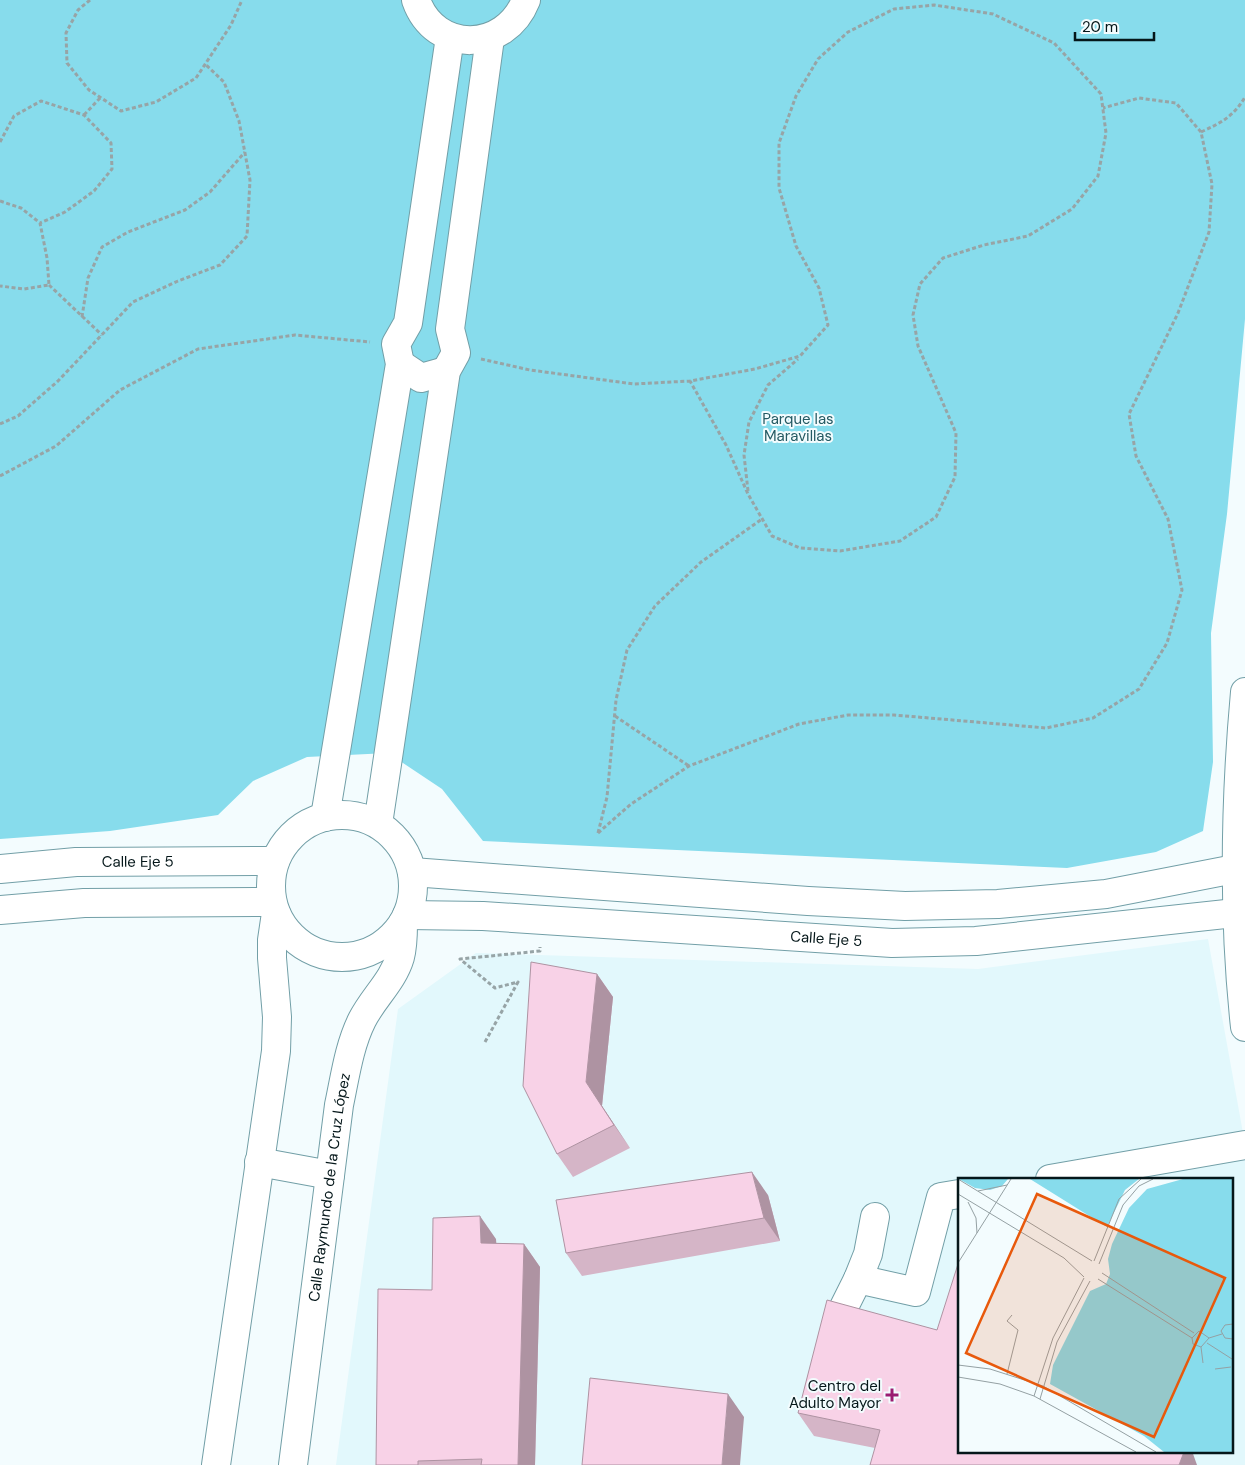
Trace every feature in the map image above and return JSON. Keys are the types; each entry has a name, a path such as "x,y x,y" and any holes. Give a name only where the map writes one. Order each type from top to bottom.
{"street":[{"path":"416,0 420,11 433,26 450,37 470,41 490,38 508,28 521,13 526,0"},
{"path":"325,817 450,37"},
{"path":"378,824 451,351 490,38"},
{"path":"401,344 430,318 451,351"},
{"path":"401,344 421,378 451,351"},
{"path":"1245,692 1241,740 1241,912 1245,1027"},
{"path":"216,1465 276,1051 277,1017 272,958 274,907 271,881 275,861 287,841 304,826 325,817 343,815 361,817 378,824 394,837 405,853 412,872 413,894 405,919 389,940 370,952 348,958 325,956 304,947 287,932 274,907"},
{"name":"Calle Eje 5","path":"0,869 76,862 275,861"},
{"path":"412,872 808,901 905,906 998,904 1106,894 1241,868"},
{"path":"0,910 84,903 274,907"},
{"name":"Calle Eje 5","path":"405,919 483,916 892,943 976,941 1241,912"},
{"name":"Calle Raymundo de la Cruz López","path":"293,1465 339,1105 348,1060 362,1020 400,959 405,919"},
{"path":"1056,1178 1245,1145"},
{"path":"259,1162 330,1175"},
{"path":"858,1279 916,1292 941,1197 958,1194"},
{"path":"841,1313 868,1254 875,1217"}],"path":[{"path":"90,0 78,10 66,34 67,63 89,90 121,111 156,102 196,78 231,25 242,0"},
{"path":"690,381 726,445 748,494 772,536 800,548 840,551 900,541 936,517 955,477 956,432 918,346 913,315 920,284 943,258 984,245 1028,236 1072,209 1098,176 1106,133 1101,94 1054,43 994,14 934,5 894,9 848,32 818,59 796,96 779,143 779,188 796,246 819,288 828,325 800,356 768,385 749,422 744,455 748,494"},
{"path":"0,424 18,416 58,381 133,302 178,280 220,265 247,236 250,180 240,121 224,82 205,64"},
{"path":"1202,132 1220,123 1238,109 1245,96"},
{"path":"84,115 101,97"},
{"path":"762,519 701,562 654,606 626,650 614,716 607,797 598,833 631,804 689,766 800,724 848,715 894,715 1046,728 1094,718 1139,689 1167,643 1182,590 1168,519 1136,456 1130,414 1178,313 1210,232 1212,184 1202,132 1176,103 1139,98 1103,108"},
{"path":"0,142 14,116 41,100 84,115 111,143 112,169 94,191 65,212 40,222"},
{"path":"82,317 88,278 102,248 128,232 185,210 210,192 245,152"},
{"path":"0,201 21,208 40,222 47,258 49,285 102,335"},
{"path":"0,286 24,289 49,285"},
{"path":"0,476 56,446 120,390 198,349 295,336 401,344"},
{"path":"451,351 530,370 634,384 690,381 755,369 800,356"},
{"path":"614,716 689,766"},
{"path":"485,1042 518,982 495,988 460,959 540,951 539,940"}],"shaded area":[{"path":"1208,939 1245,1144 1245,1465 336,1465 398,1009 476,953 978,969"}],"green space":[{"name":"Parque las Maravillas","path":"0,0 1245,0 1245,319 1227,514 1211,633 1213,762 1203,831 1156,852 1067,868 483,841 442,789 388,753 307,757 253,781 218,815 110,831 0,839"}],"building":[{"path":"531,962 597,974 586,1082 614,1125 557,1154 523,1086"},
{"path":"752,1172 764,1218 566,1253 556,1200"},
{"path":"480,1216 481,1243 524,1244 518,1465 481,1465 482,1459 418,1461 418,1465 376,1465 378,1289 432,1290 433,1218"},
{"name":"Centro del Adulto Mayor","path":"958,1264 958,1452 1184,1452 1179,1465 870,1465 880,1430 798,1413 827,1300 937,1330"},
{"path":"590,1378 728,1394 722,1465 582,1465"}],"place":[{"name":"Centro del Adulto Mayor","path":"892,1395"}]}
